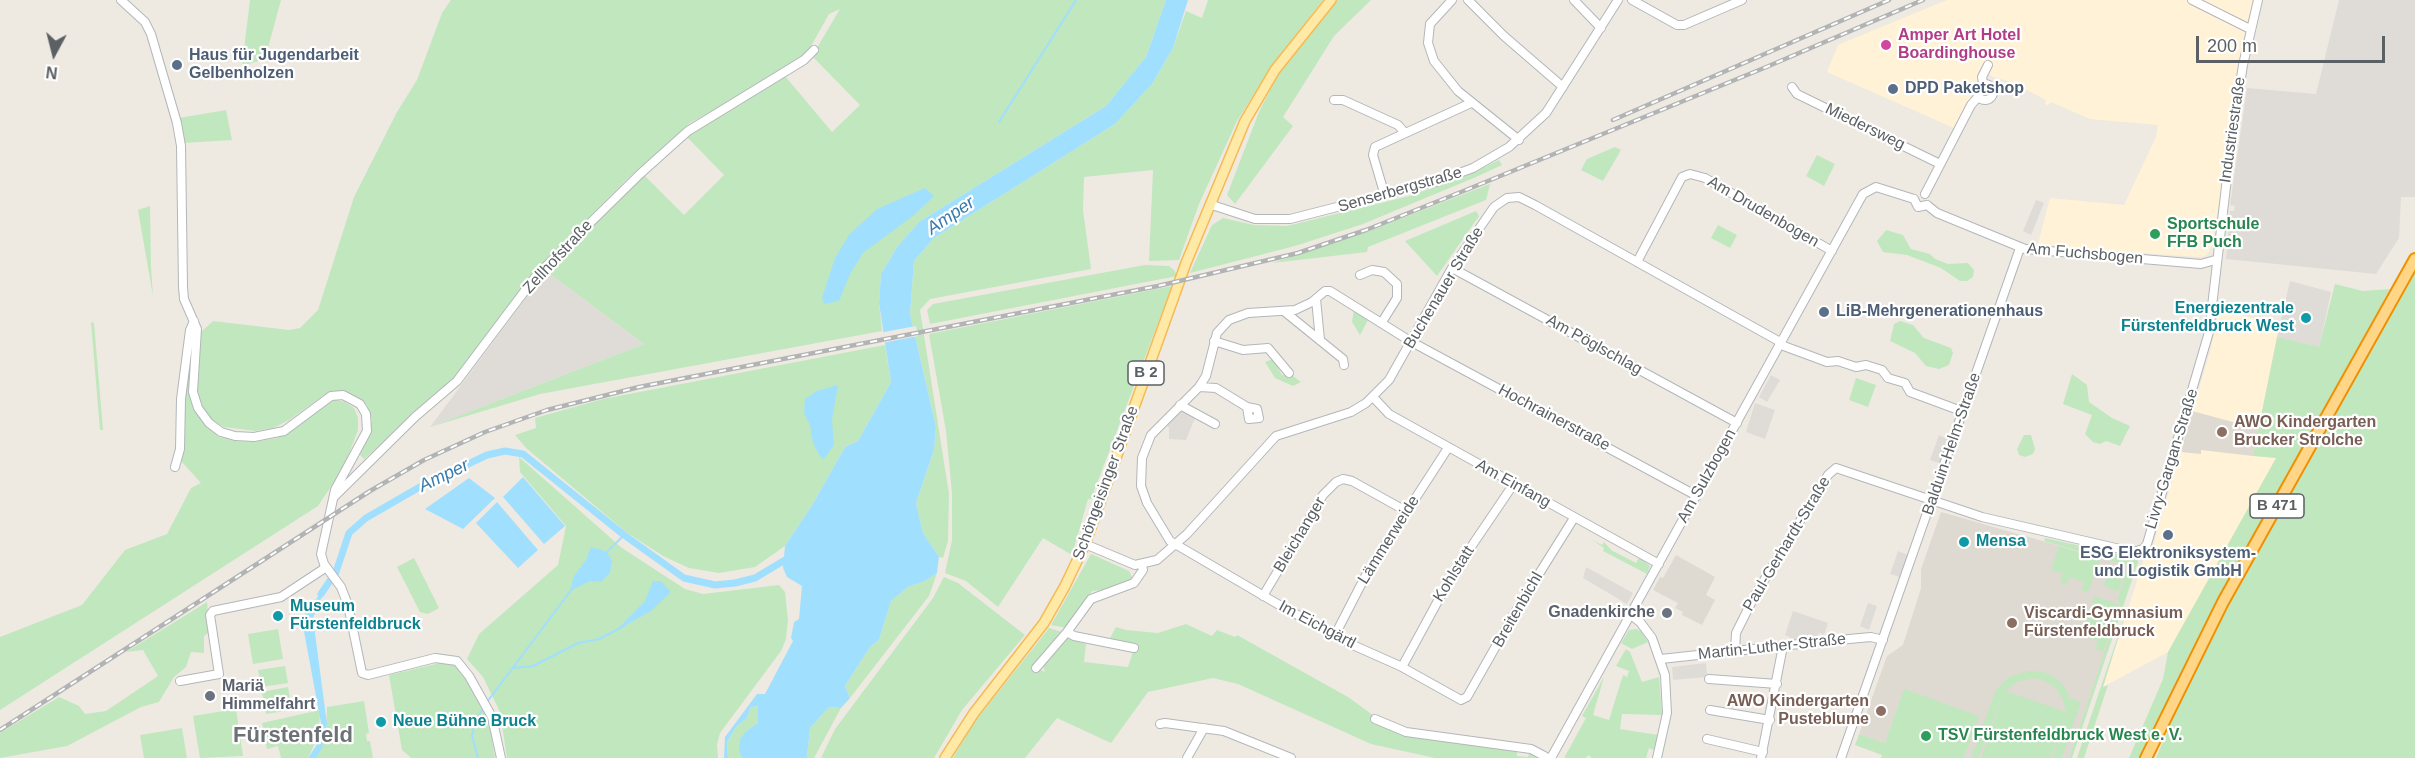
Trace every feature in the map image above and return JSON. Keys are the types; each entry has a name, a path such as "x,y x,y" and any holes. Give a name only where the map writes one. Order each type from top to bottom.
{"highway":[{"name":"B 471","path":"2146,758 2223,602 2415,259"}],"main road":[{"name":"Schöngeisinger Straße","path":"945,758 974,713 1044,623 1085,544 1186,263 1245,121 1275,70 1330,0"}],"street":[{"path":"121,0 145,22 151,34 177,123 181,146 184,299 197,329 195,400 209,423 221,432 244,437 275,434 292,426 327,399 336,395 348,397 360,404 367,420 365,435 333,498 322,547 330,573 348,605 362,673 368,675 435,658 457,662 463,667 492,717 501,758"},
{"path":"1452,0 1430,24 1428,47 1441,73 1471,104 1519,140"},
{"path":"1468,0 1504,36 1563,87"},
{"path":"1574,0 1601,28"},
{"name":"Senserbergstraße","path":"1212,205 1255,219 1280,220 1385,196 1456,175 1498,155 1519,140 1546,113 1618,0"},
{"path":"1632,0 1672,24 1684,25 1742,0"},
{"path":"2192,0 2250,28"},
{"name":"Industriestraße","path":"2215,260 2219,252 2238,92 2250,28 2258,0"},
{"name":"Zellhofstraße","path":"333,498 415,417 457,381 536,276 640,174 688,131 796,65 814,50"},
{"path":"1983,83 1982,77 1988,65"},
{"path":"1925,194 1971,105 1978,97 1977,89 1983,83"},
{"path":"1978,97 1992,101 1993,89 1989,84 1983,83"},
{"name":"Miedersweg","path":"1792,87 1797,94 1940,164"},
{"path":"1334,100 1343,100 1398,125 1405,133"},
{"path":"1385,196 1373,151 1375,147 1471,104"},
{"name":"Am Drudenbogen","path":"1637,262 1682,177 1690,174 1705,178 1832,251"},
{"name":"Am Sulzbogen","path":"1549,758 1631,615 1863,194 1876,187 1914,199"},
{"path":"1918,193 1925,194 1929,201 1926,206 1918,207 1914,199 1918,193"},
{"name":"Buchenauer Straße","path":"1036,668 1067,632 1091,599 1134,583 1143,570 1142,565 1157,560 1174,545 1276,436 1351,412 1373,397 1389,380 1452,268 1494,207 1503,199 1513,197 1535,205 1781,344 1827,362 1838,361 1856,367 1866,365 1882,369 1888,378 1905,383 1910,392 1964,411"},
{"name":"Am Fuchsbogen","path":"1926,206 2020,248 2201,264 2215,260"},
{"name":"Balduin-Helm-Straße","path":"1841,758 2020,248"},
{"name":"Livry-Gargan-Straße","path":"1932,502 2033,530 2133,552 2143,549 2206,347 2213,306 2215,260"},
{"name":"Am Pöglschlag","path":"1452,268 1737,423"},
{"path":"1360,275 1372,270 1384,272 1397,284 1396,298 1382,322"},
{"name":"Hochrainerstraße","path":"1316,299 1323,292 1330,291 1410,341 1697,496"},
{"path":"1174,545 1145,500 1141,486 1141,465 1151,435 1199,387 1207,370 1214,341 1220,328 1238,316 1260,311 1285,312 1316,299 1320,340"},
{"path":"1285,312 1343,359 1344,365"},
{"path":"175,467 180,449 181,399 190,330 194,321"},
{"path":"1214,341 1243,350 1268,348 1289,373"},
{"path":"1207,370 1216,388"},
{"path":"1199,387 1216,388 1247,407"},
{"name":"Am Einfang","path":"1373,397 1386,412 1513,485 1659,564"},
{"path":"1180,405 1215,424"},
{"name":"Lämmerweide","path":"1335,635 1367,573 1448,448"},
{"name":"Paul-Gerhardt-Straße","path":"1735,651 1736,633 1745,614 1832,470 1840,468 1932,502"},
{"name":"Bleichanger","path":"1263,596 1323,495 1336,482 1343,479 1352,481 1406,511"},
{"name":"Kohlstatt","path":"1402,667 1452,575 1513,485"},
{"name":"Breitenbichl","path":"1461,700 1467,697 1574,518"},
{"path":"1085,544 1129,564 1142,565"},
{"name":"Im Eichgärtl","path":"1174,545 1335,635 1402,667 1461,700"},
{"path":"180,681 219,674 210,615 213,611 281,597 330,573"},
{"path":"1631,615 1646,629 1661,659 1667,690 1667,713 1657,758"},
{"path":"1067,632 1074,636 1134,648"},
{"name":"Martin-Luther-Straße","path":"1661,659 1871,637 1883,640"},
{"path":"1707,739 1762,755 1783,646"},
{"path":"1708,679 1777,684"},
{"path":"1710,710 1770,720"},
{"path":"1375,719 1406,732 1531,749 1549,758"},
{"path":"1160,724 1204,728 1235,735 1286,757"},
{"path":"1187,758 1204,728"}],"shaded area":[{"path":"1947,0 2254,0 2245,30 2213,243 2207,255 2201,257 2038,244 2050,198 2124,205 2156,137 2158,125 2090,119 2051,102 2047,106 2046,100 2019,86 2016,90 2013,87 2014,83 1993,77 1984,71 1954,128 1827,72 1838,45"},
{"path":"2339,0 2415,0 2415,197 2401,197 2399,238 2376,274 2226,259 2230,211 2234,211 2235,206 2230,205 2247,88 2316,94"},
{"path":"2036,200 2044,203 2031,235 2023,231"},
{"path":"546,271 644,344 430,427"},
{"path":"2290,281 2331,292 2319,348 2277,337"},
{"path":"2219,309 2280,325 2253,455 2277,458 2168,652 2103,687 2144,559 2151,553 2211,348"},
{"path":"1771,375 1780,380 1767,402 1759,397"},
{"path":"1755,403 1775,410 1765,439 1746,432"},
{"path":"1180,411 1195,418 1186,440 1169,439 1169,428 1166,424"},
{"name":"AWO Kindergarten Brucker Strolche","path":"2192,411 2259,429 2253,456 2201,450 2201,454 2181,452"},
{"path":"1939,435 1948,439 1939,463 1930,460"},
{"name":"Viscardi-Gymnasium Fürstenfeldbruck","path":"1941,512 2130,566 2117,600 2122,602 2069,758 1964,758 1978,716 1904,690 1885,743 1859,734 1887,656 1903,645 1921,588 1921,569"},
{"path":"1898,551 1908,555 1900,577 1890,574"},
{"path":"1676,555 1715,577 1706,595 1715,600 1702,625 1682,615 1683,612 1675,608 1678,603 1653,590"},
{"path":"1586,567 1633,593 1627,604 1583,578"},
{"path":"1868,603 1877,606 1869,630 1860,626"},
{"path":"1793,611 1828,623 1824,635 1819,633 1817,638 1808,639 1809,635 1799,635 1797,640 1789,641 1790,637 1785,635"},
{"path":"1706,663 1707,677 1673,680 1672,667"}],"green space":[{"path":"250,0 281,0 265,59 242,66"},
{"path":"451,0 1166,0 1146,57 1106,106 919,222 897,247 881,274 879,303 882,331 540,394 430,427 644,344 546,271 643,174 684,215 724,175 686,136 785,76 832,132 860,105 812,56 840,9 829,14 806,55 770,79 690,123 627,179 533,273 459,376 364,459 360,455 372,420 367,405 349,393 336,391 324,395 289,420 273,428 255,431 224,427 212,420 201,406 197,391 201,332 213,321 289,330 300,328 318,310 354,197 397,112 417,80 442,13"},
{"path":"1208,0 1323,0 1271,67 1237,121 1199,204 1179,260 1149,261 1153,170 1084,177 1083,210 1091,269 930,299 920,310 949,494 948,541 943,558 939,557 923,533 916,503 934,450 936,427 910,314 914,261 934,238 1115,124 1152,84 1173,48 1186,11 1202,18"},
{"path":"1335,0 1371,0 1334,36 1283,117 1293,126 1235,204 1227,195 1259,112 1279,72"},
{"path":"226,110 232,140 184,143 179,118"},
{"path":"1615,147 1621,150 1603,181 1581,170 1587,159"},
{"path":"1817,155 1835,164 1824,186 1806,176"},
{"path":"1499,160 1502,165 1363,224 1295,246 1190,273 1212,225 1223,218 1254,225 1287,226 1409,196 1469,175"},
{"path":"1490,184 1486,200 1368,247 1367,252 1272,263 1366,232"},
{"path":"150,206 151,267 153,296 138,210"},
{"path":"1476,211 1479,216 1437,276 1405,241"},
{"path":"1718,225 1737,235 1730,248 1711,238"},
{"path":"1886,230 1903,235 1911,249 1930,254 1935,259 1948,264 1968,263 1974,270 1973,277 1967,281 1960,281 1941,268 1907,255 1883,252 1877,241"},
{"path":"1145,265 1169,266 1177,276 930,324 927,310 933,304"},
{"path":"2415,272 2415,758 2156,758 2185,690 2227,607"},
{"path":"2335,284 2363,291 2390,289 2217,601 2140,758 2129,758 2163,679 2168,652 2276,458 2253,456 2277,337 2319,347"},
{"path":"1172,286 1091,499 1088,499 1072,555 1043,538 998,607 966,581 945,573 952,540 952,493 946,431 929,334"},
{"path":"1354,309 1369,318 1360,335 1352,322"},
{"path":"1900,321 1913,325 1924,338 1951,348 1953,353 1949,365 1939,369 1926,366 1915,353 1890,341 1894,324"},
{"path":"91,322 94,323 103,430 100,430"},
{"path":"192,331 195,332 195,409 207,426 219,437 255,442 277,438 295,429 328,402 336,400 345,402 354,408 358,418 358,430 344,467 318,506 0,710 0,637 82,605 125,550 167,534 191,488 201,483 181,461 183,402"},
{"path":"885,345 891,382 858,441 845,447 814,502 785,546 755,567 719,573 689,568 663,556 626,532 526,448 515,435 536,428 535,418 603,399"},
{"path":"1273,359 1282,375 1293,376 1301,382 1293,386 1275,378 1265,362"},
{"path":"2072,374 2087,385 2089,402 2112,418 2130,426 2120,446 2106,441 2100,444 2093,442 2085,434 2092,415 2063,404"},
{"path":"1856,378 1876,385 1868,407 1849,400"},
{"path":"2024,435 2031,435 2035,449 2033,454 2025,457 2019,455 2017,449"},
{"path":"519,457 622,548 685,589 703,594 779,585 785,592 788,620 786,639 781,651 720,733 717,744 718,758 507,758 500,712 483,677 467,659 479,634 558,565 566,526 520,472"},
{"path":"2045,538 2139,559 2072,758 2069,758 2121,603 2117,600 2129,566 2044,541"},
{"path":"1592,540 1602,545 1604,542 1611,550 1636,563 1639,558 1644,561 1650,566 1647,574 1603,551 1604,548"},
{"path":"2059,546 2100,560 2088,592 2081,590 2084,582 2069,577 2066,585 2060,583 2063,574 2051,570"},
{"path":"1091,554 1129,571 1133,579 1105,590 1092,591 1066,628 1051,625"},
{"path":"414,558 439,608 428,614 420,612 397,567"},
{"path":"2110,567 2125,572 2118,591 2104,586"},
{"path":"937,573 929,596 850,698 845,686 870,647 879,640 891,601 908,587 925,581"},
{"path":"944,577 958,583 1025,635 962,710 934,758 821,758 835,729 933,598"},
{"path":"2095,596 2119,605 2103,652 2096,649 2098,641 2081,635"},
{"path":"207,602 210,632 204,636 204,653 191,652 186,667 174,677 159,702 141,707 67,746 0,758 0,733 59,697 79,706 85,714 106,711 158,676 143,650 126,652"},
{"path":"2128,606 2103,687 2108,685 2084,758 2077,758"},
{"path":"1186,624 1212,636 1217,630 1235,637 1237,635 1348,697 1399,734 1517,750 1517,756 1528,757 1529,753 1540,758 1435,758 1371,744 1238,684 1213,678 1148,692 1111,743 1057,718 1025,758 953,758 973,724 1049,628 1062,632 1033,666 1045,672 1042,663 1067,638 1086,644 1084,662 1128,667 1135,645 1109,640 1116,627 1158,633"},
{"path":"278,629 283,659 253,664 248,634"},
{"path":"1629,630 1641,631 1648,642 1632,649 1621,643"},
{"path":"1626,649 1630,652 1642,682 1659,677 1662,715 1622,714 1620,729 1658,735 1654,750 1649,748 1646,758 1592,758 1588,755 1586,758 1564,758 1586,718 1582,716 1604,677 1593,715 1609,720 1623,675 1627,677 1629,671 1616,666"},
{"path":"444,662 455,665 467,678 489,722 495,758 411,758 402,750 389,675"},
{"path":"285,666 288,683 261,687 258,670"},
{"path":"2028,671 2043,672 2054,677 2063,685 2070,698 2081,702 2062,758 2052,758 2065,717 2050,758 1981,758 2004,692 1978,758 1971,758 1996,690 2009,677","holes":["2033,678 2045,681 2056,688 2062,697 2066,712 2005,691 2017,682"]},
{"path":"288,687 292,710 266,714 262,692"},
{"name":"TSV Fürstenfeldbruck West e. V.","path":"1904,689 1979,716 1964,758 1881,758 1882,755 1855,745 1859,734 1885,743"},
{"path":"364,701 369,733 366,734 367,741 370,741 373,758 316,758 326,736 327,707"},
{"path":"759,706 758,723 746,731 739,752 742,758 728,758 727,742 737,726 747,718 751,707"},
{"path":"829,707 841,708 814,758 807,758 810,728"},
{"path":"236,709 243,756 200,758 193,716"},
{"path":"320,710 319,734 308,758 281,758 278,746 267,749 262,723"},
{"path":"182,728 187,758 144,758 140,735"}],"water":[{"path":"1166,0 1188,0 1173,48 1152,84 1115,124 934,238 914,261 910,314 936,427 934,450 916,503 923,533 939,557 937,573 925,581 908,587 891,601 879,640 870,647 845,686 850,698 841,708 829,707 810,728 807,758 742,758 739,752 740,740 746,731 758,723 758,706 751,707 747,718 737,726 727,742 728,758 724,758 725,737 757,694 765,694 793,641 791,638 794,622 799,619 802,586 787,577 783,568 785,546 814,502 845,447 858,441 891,382 879,303 881,274 897,247 919,222 1106,106 1146,57"},
{"path":"925,188 934,196 914,215 863,253 850,274 839,301 824,304 822,298 835,258 849,235 877,209"},
{"path":"838,385 832,420 834,445 824,459 821,458 813,443 810,425 804,413 805,399 817,391"},
{"path":"523,477 565,526 544,544 503,497"},
{"path":"469,478 495,498 463,529 425,509"},
{"path":"497,502 538,550 518,568 476,523"},
{"path":"591,547 605,551 612,560 610,573 601,582 590,581 570,591 574,576 586,560"},
{"path":"653,581 661,581 671,592 651,611 617,630 645,601"},
{"path":"326,587 313,618 327,724 322,748 316,758 308,758 316,746 321,723 303,626 306,611"}],"pier":[{"path":"916,326 918,336 882,343 879,333"}],"waterway":[{"path":"999,122 1076,0"},
{"name":"Amper","path":"321,594 336,572 349,533 366,518 418,488 487,455 505,451 523,454 624,535 684,578 715,585 735,583 755,578 790,557"},
{"name":"Amper","path":"605,554 624,535"},
{"name":"Amper","path":"487,702 572,589"},
{"path":"513,668 533,666 578,643 599,639 624,626"},
{"name":"Amper","path":"478,758 472,736 476,720 484,707"}],"railway":[{"path":"1613,120 1889,0"},
{"path":"0,730 370,491 424,460 485,432 547,410 639,387 1158,286 1298,253 1366,230 1466,190 1923,0"}],"place":[{"name":"Amper Art Hotel Boardinghouse","path":"1886,45"},
{"name":"Haus für Jugendarbeit Gelbenholzen","path":"177,65"},
{"name":"DPD Paketshop","path":"1893,89"},
{"name":"Sportschule FFB Puch","path":"2155,234"},
{"name":"LiB-Mehrgenerationenhaus","path":"1824,312"},
{"name":"Energiezentrale Fürstenfeldbruck West","path":"2306,318"},
{"name":"AWO Kindergarten Brucker Strolche","path":"2222,432"},
{"name":"ESG Elektroniksystem- und Logistik GmbH","path":"2168,535"},
{"name":"Mensa","path":"1964,542"},
{"name":"Gnadenkirche","path":"1667,613"},
{"name":"Museum Fürstenfeldbruck","path":"278,616"},
{"name":"Viscardi-Gymnasium Fürstenfeldbruck","path":"2012,623"},
{"name":"Mariä Himmelfahrt","path":"210,696"},
{"name":"AWO Kindergarten Pusteblume","path":"1881,711"},
{"name":"Neue Bühne Bruck","path":"381,722"},
{"name":"TSV Fürstenfeldbruck West e. V.","path":"1926,736"}],"district":[{"name":"Fürstenfeld","path":"293,736"}]}
